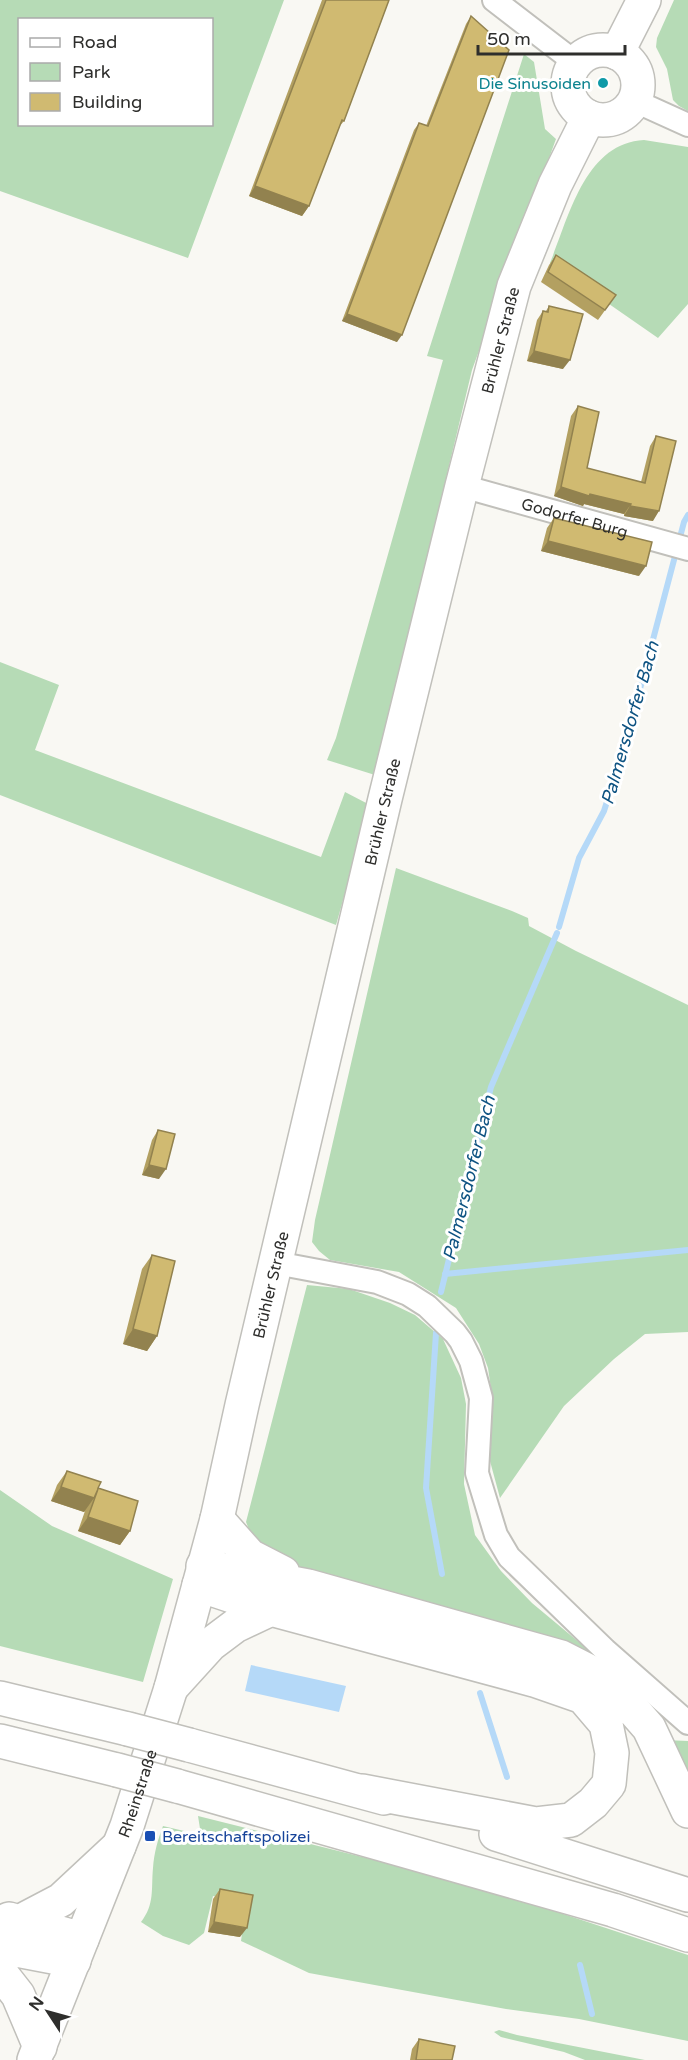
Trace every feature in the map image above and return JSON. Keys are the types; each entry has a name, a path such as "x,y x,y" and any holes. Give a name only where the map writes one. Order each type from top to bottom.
{"main road":[{"path":"617,52 644,0"},
{"path":"596,50 617,52 635,69 638,90 635,101 620,116 600,120 589,117 573,104 569,94 570,72 585,55 596,50"},
{"name":"Brühler Straße","path":"218,1519 385,799 514,285 555,185 589,117"},
{"path":"218,1519 250,1556 308,1586"},
{"name":"Rheinstraße","path":"37,2054 119,1846 171,1688 218,1519"},
{"path":"201,1575 308,1586 561,1657 608,1681 650,1728 688,1811"},
{"path":"201,1575 271,1609 534,1680 583,1697 606,1724 612,1753 609,1784 593,1803 571,1820 536,1824 362,1791"},
{"path":"171,1688 211,1644 235,1626 271,1609"},
{"path":"0,1698 128,1729 362,1791 688,1895"},
{"path":"0,1741 177,1786 613,1910 688,1935"},
{"path":"11,1919 61,1900 119,1846"},
{"path":"11,1919 78,1950"},
{"path":"0,1947 78,1950"},
{"path":"0,1972 18,1995 37,2054"}],"street":[{"path":"494,0 576,63"},
{"path":"635,101 688,126"},
{"name":"Godorfer Burg","path":"462,486 682,547"},
{"path":"276,1263 377,1282 408,1294 428,1306 455,1333 471,1361 480,1398 477,1473 496,1535 509,1557 605,1650 688,1723"}],"green space":[{"path":"0,0 284,0 188,258 0,191"},
{"path":"674,0 688,0 688,111 673,100 667,69 656,47 657,38"},
{"path":"524,54 534,62 545,129 556,139 472,370 375,775 327,760 336,738 443,360 427,356"},
{"path":"644,140 688,147 688,304 658,338 550,263 582,185 593,168 607,154 624,144"},
{"path":"0,662 59,685 35,750 321,857 345,792 370,805 336,925 0,795"},
{"path":"396,868 528,918 529,926 688,1005 688,1332 645,1334 614,1359 564,1406 500,1498 487,1450 492,1396 488,1368 479,1344 456,1308 399,1272 330,1260 312,1242 315,1220"},
{"path":"307,1285 349,1289 390,1303 415,1315 443,1339 461,1378 466,1404 464,1484 475,1535 501,1571 532,1603 592,1653 416,1607 260,1557 246,1522"},
{"path":"0,1490 52,1526 173,1579 143,1682 0,1646"},
{"path":"664,1740 688,1741 688,1791"},
{"path":"198,1816 447,1878 688,1955 688,2041 579,2019 506,2009 309,1973 241,1941 246,1904 213,1896 204,1933 189,1945 163,1936 141,1922 150,1903 158,1841 163,1826 201,1835"},
{"path":"499,2030 645,2060 585,2060 564,2052 501,2037 494,2032"}],"water":[{"path":"251,1665 346,1686 339,1712 245,1691"}],"building":[{"path":"326,0 389,0 344,121 342,120 309,206 255,186"},
{"path":"471,16 509,50 402,335 347,314 419,123 428,126"},
{"path":"556,255 616,295 605,310 548,272"},
{"path":"549,306 583,314 570,360 534,351 543,311 548,312"},
{"path":"578,406 599,412 587,468 645,483 656,436 676,441 659,511 630,506 631,504 590,494 589,496 561,487"},
{"path":"554,518 652,542 646,566 548,541"},
{"path":"158,1130 175,1134 166,1169 149,1165"},
{"path":"152,1255 175,1261 157,1336 133,1329"},
{"path":"67,1471 101,1482 98,1488 138,1501 130,1531 88,1517 98,1489 94,1498 61,1487"},
{"path":"220,1889 253,1895 247,1928 214,1922"},
{"path":"419,2039 455,2046 452,2060 416,2060"}],"waterway":[{"name":"Palmersdorfer Bach","path":"559,927 579,858 604,811 626,742 684,522 688,515"},
{"name":"Palmersdorfer Bach","path":"441,1292 491,1087 557,933"},
{"path":"445,1274 688,1250"},
{"name":"Palmersdorfer Bach","path":"436,1333 426,1488 442,1574"},
{"name":"Palmersdorfer Bach","path":"480,1693 507,1777"},
{"name":"Palmersdorfer Bach","path":"580,1965 592,2014"}],"place":[{"name":"Die Sinusoiden","path":"603,83"},
{"name":"Bereitschaftspolizei","path":"150,1836"}]}
